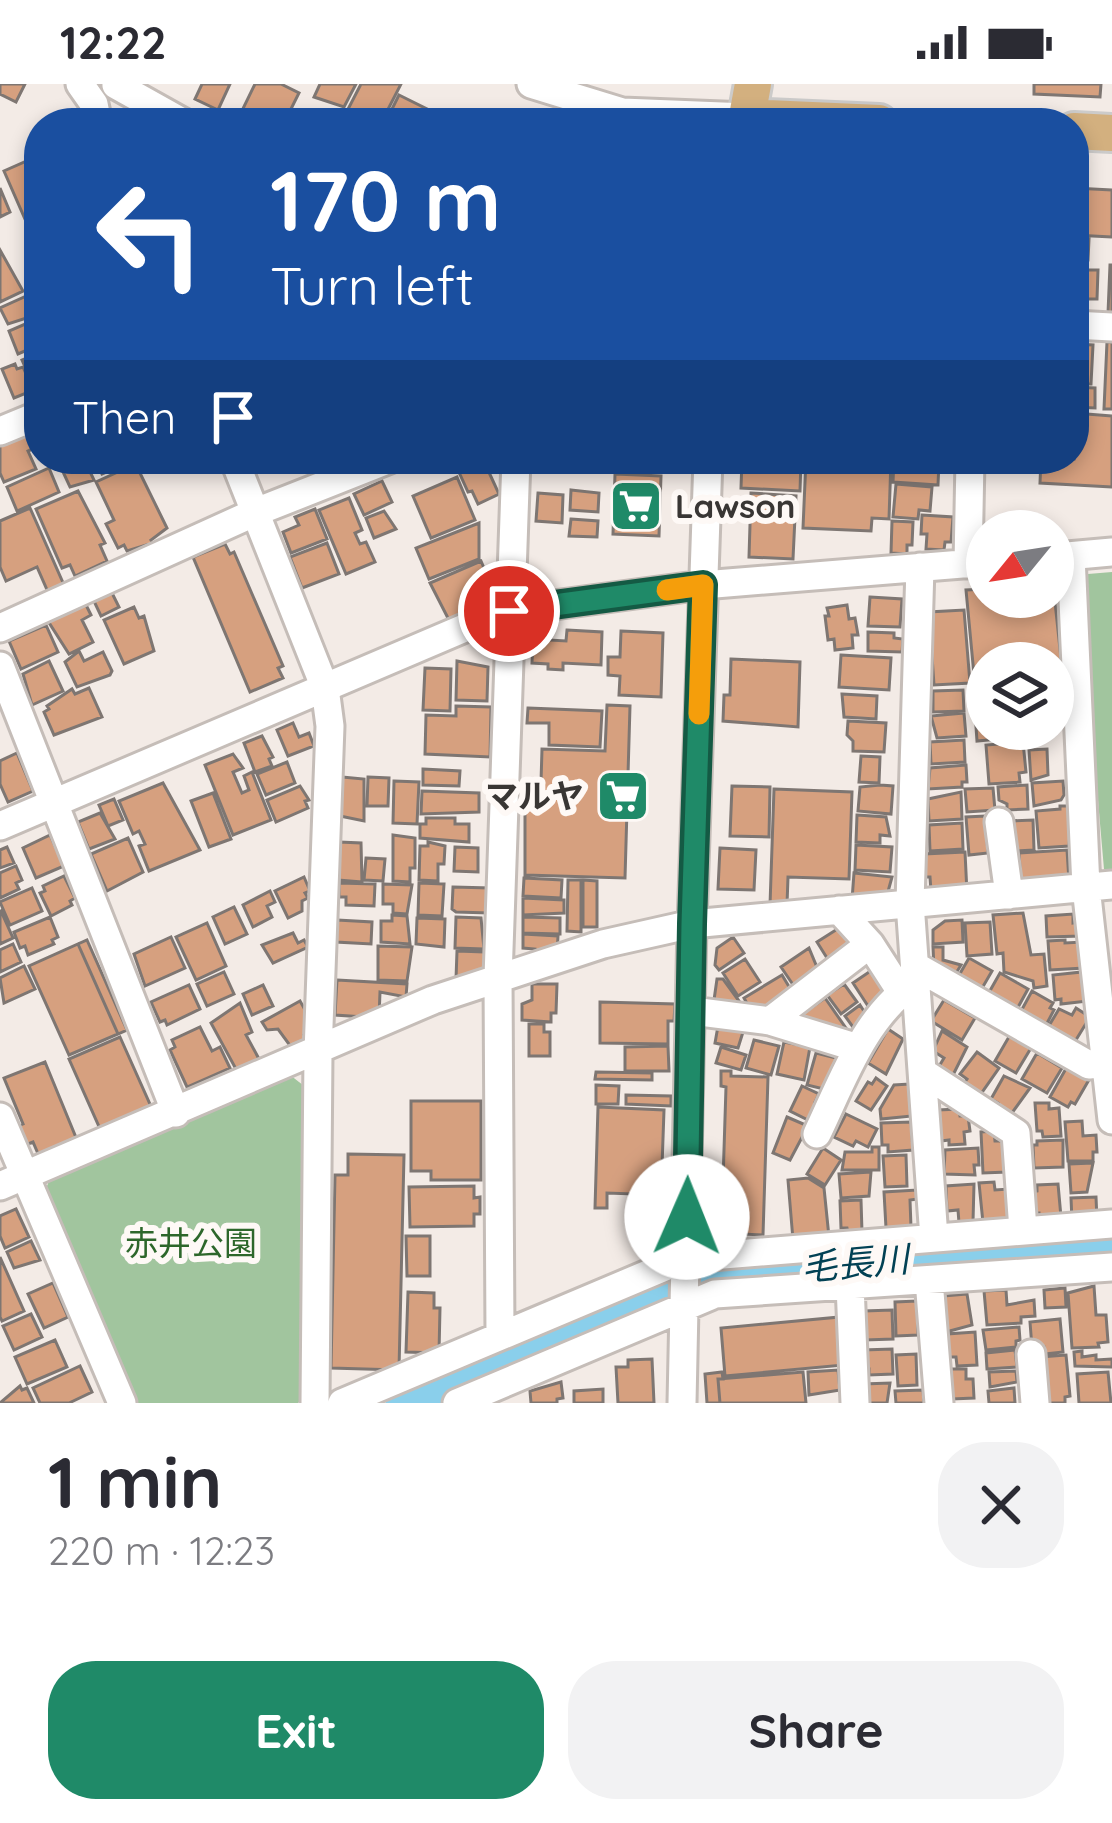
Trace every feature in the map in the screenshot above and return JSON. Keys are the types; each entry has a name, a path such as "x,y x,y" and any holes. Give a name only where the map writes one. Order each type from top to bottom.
{"street":[{"path":"531,84 569,108"},
{"path":"91,104 117,85 158,108"},
{"path":"240,474 325,688 330,725 318,1052 315,1403"},
{"path":"0,628 256,512 352,474"},
{"path":"500,1336 498,978 515,474"},
{"path":"682,1403 707,474"},
{"path":"971,474 973,510"},
{"path":"1074,555 1112,552"},
{"path":"0,826 509,611 703,585 966,564"},
{"path":"920,567 911,981 924,1073 934,1238"},
{"path":"1069,618 1099,886 1112,1120"},
{"path":"0,666 176,1113"},
{"path":"999,822 1009,895"},
{"path":"13,1181 433,1000 603,944 692,924 1099,886"},
{"path":"839,910 911,981 1089,1065 1110,1063"},
{"path":"770,1021 870,944"},
{"path":"817,1134 858,1048 911,981"},
{"path":"692,1011 770,1021 858,1048"},
{"path":"924,1073 1016,1133 1023,1230"},
{"path":"0,1117 13,1181 122,1403"},
{"path":"342,1403 500,1336 686,1281 934,1238 1112,1224"},
{"path":"686,1281 715,1294 1112,1267"},
{"path":"929,1280 939,1403"},
{"path":"457,1403 497,1394 686,1281"},
{"path":"850,1285 855,1403"},
{"path":"1031,1354 1035,1403"}],"green space":[{"path":"1112,572 1112,874 1104,869 1079,583 1088,574"},
{"name":"赤井公園","path":"290,1075 308,1089 304,1397 298,1403 134,1403 45,1191 51,1176"}],"building":[{"path":"0,84 25,84 16,102 0,94"},
{"path":"202,84 230,84 219,108 195,99"},
{"path":"255,84 281,84 299,93 292,108 243,108"},
{"path":"320,84 356,84 344,107 314,97"},
{"path":"361,84 401,84 389,108 349,108"},
{"path":"1034,84 1101,84 1100,97 1034,94"},
{"path":"399,95 425,108 392,108"},
{"path":"24,162 24,217 4,171"},
{"path":"0,188 10,212 0,217"},
{"path":"1089,189 1112,190 1112,237 1089,236"},
{"path":"0,250 23,291 0,302"},
{"path":"1110,265 1112,313 1108,313"},
{"path":"1089,270 1098,270 1097,299 1089,299"},
{"path":"24,297 24,319 8,324 0,308"},
{"path":"24,324 24,351 18,354 9,331"},
{"path":"1107,342 1112,342 1112,409 1104,409"},
{"path":"1089,345 1093,345 1089,384"},
{"path":"15,364 17,369 23,367 24,394 14,398 2,369"},
{"path":"1089,388 1095,388 1095,408 1089,408"},
{"path":"1089,414 1112,416 1112,487 1040,483 1040,474 1089,474"},
{"path":"24,434 24,474 4,482 0,445"},
{"path":"36,474 52,474 59,492 17,511 7,487"},
{"path":"64,474 91,474 94,480 70,487"},
{"path":"114,474 140,474 167,528 153,543 127,551 124,545 118,548 106,524 114,520 96,482"},
{"path":"460,474 490,474 499,494 478,504 472,491 468,492"},
{"path":"615,474 661,476 659,536 613,534"},
{"path":"741,474 801,474 800,491 741,488"},
{"path":"805,474 890,474 889,519 872,518 871,531 803,528"},
{"path":"893,474 938,474 938,485 893,482"},
{"path":"457,477 475,520 431,538 413,496"},
{"path":"382,481 392,502 364,515 354,494"},
{"path":"896,484 932,487 930,511 919,510 918,519 893,517"},
{"path":"571,490 599,493 598,512 570,510"},
{"path":"78,491 105,543 100,545 107,561 75,576 70,565 62,568 36,509"},
{"path":"538,493 563,495 562,523 536,521"},
{"path":"751,493 796,496 793,559 749,557"},
{"path":"349,498 362,530 355,533 360,544 366,542 375,562 346,574 319,510"},
{"path":"30,508 64,585 48,592 37,567 6,581 0,567 0,521"},
{"path":"315,509 327,539 291,553 283,532 299,525 295,517"},
{"path":"384,511 396,529 374,538 366,518"},
{"path":"922,515 953,517 951,542 945,542 944,550 926,549"},
{"path":"571,519 598,521 597,537 569,536"},
{"path":"892,521 913,522 907,554 891,553"},
{"path":"479,523 479,559 429,579 416,548"},
{"path":"327,543 339,574 302,588 290,557"},
{"path":"225,544 230,554 234,552 283,666 278,668 283,678 250,692 193,557"},
{"path":"481,561 492,587 475,595 482,612 451,624 430,583"},
{"path":"110,589 119,607 101,616 92,597"},
{"path":"870,597 902,599 900,627 868,626"},
{"path":"85,603 91,615 82,620 93,642 69,654 48,621"},
{"path":"847,605 858,635 852,635 853,648 835,650 834,639 828,640 827,608"},
{"path":"134,607 139,618 144,616 154,651 124,664 104,620"},
{"path":"964,610 966,683 934,685 929,612"},
{"path":"969,618 1057,618 1059,642 971,642"},
{"path":"46,625 58,652 21,669 9,641"},
{"path":"567,630 602,632 601,665 563,663 563,670 532,663 533,639 566,641"},
{"path":"621,631 663,633 661,697 619,695 620,676 608,675 608,657 620,657"},
{"path":"868,632 894,633 894,638 903,639 902,652 868,651"},
{"path":"79,651 84,661 103,652 110,675 77,687 65,662"},
{"path":"841,655 891,658 889,690 839,687"},
{"path":"731,659 800,662 798,727 723,721 724,695 730,695"},
{"path":"49,661 63,691 32,705 23,674"},
{"path":"457,661 488,667 487,701 456,700"},
{"path":"425,668 451,669 450,711 423,710"},
{"path":"89,688 102,717 54,735 44,712 47,706 72,689 75,694"},
{"path":"963,690 964,711 933,712 933,691"},
{"path":"842,694 877,696 876,719 844,717"},
{"path":"607,705 630,706 625,878 525,875 525,782 541,782 542,749 605,751"},
{"path":"456,706 491,707 490,757 425,754 426,715 456,716"},
{"path":"528,708 602,711 600,747 549,745 549,723 527,723"},
{"path":"964,713 966,736 937,738 931,716"},
{"path":"848,721 886,723 884,752 853,751"},
{"path":"293,723 299,737 309,733 314,746 288,756 277,730"},
{"path":"262,736 273,757 269,759 272,766 255,772 244,743"},
{"path":"964,740 965,762 931,764 930,742"},
{"path":"986,750 1024,750 1026,772 1019,773 1020,782 989,784"},
{"path":"1029,750 1047,750 1048,775 1031,780"},
{"path":"17,753 33,791 8,802 0,784 0,761"},
{"path":"233,754 243,768 233,772 242,793 249,790 244,776 252,772 271,820 233,835 205,765"},
{"path":"861,756 880,757 879,783 859,782"},
{"path":"287,762 295,783 266,795 257,774"},
{"path":"966,765 967,782 962,787 928,789 930,768"},
{"path":"423,769 460,771 459,786 423,785"},
{"path":"342,777 364,779 364,821 340,816"},
{"path":"368,777 389,778 388,806 367,806"},
{"path":"394,781 419,782 417,824 393,823"},
{"path":"1063,781 1061,800 1034,806 1032,783"},
{"path":"163,783 200,850 149,871 139,846 145,844 139,831 133,834 119,801"},
{"path":"1027,785 1028,809 1007,810 1007,804 999,800 998,787"},
{"path":"300,786 309,800 305,801 308,808 276,822 267,800"},
{"path":"732,786 770,787 769,837 730,836"},
{"path":"893,786 891,814 858,811 860,787"},
{"path":"993,788 995,810 967,812 965,789"},
{"path":"774,789 852,792 849,879 788,877 787,905 770,905"},
{"path":"422,791 479,793 479,812 421,814"},
{"path":"961,792 962,819 929,821 928,799"},
{"path":"213,793 231,839 209,847 191,801"},
{"path":"114,799 123,820 108,826 99,805"},
{"path":"1072,806 1069,846 1039,848 1036,811"},
{"path":"100,813 115,839 89,849 78,822"},
{"path":"857,815 886,817 890,836 880,835 880,843 856,842"},
{"path":"985,816 988,853 969,855 966,817"},
{"path":"426,818 455,818 455,824 469,824 469,842 420,838 420,824 426,824"},
{"path":"1033,820 1034,850 1015,851 1009,821"},
{"path":"962,823 963,849 930,851 929,825"},
{"path":"50,835 64,866 36,878 23,848"},
{"path":"393,835 415,838 410,882 393,881"},
{"path":"128,838 143,872 107,891 91,854"},
{"path":"339,842 361,843 362,882 338,880"},
{"path":"428,842 445,846 438,881 419,880 420,846"},
{"path":"856,845 892,847 890,872 855,870"},
{"path":"7,847 14,863 0,868 0,850"},
{"path":"455,847 478,848 478,872 454,871"},
{"path":"720,848 756,850 754,890 718,889"},
{"path":"1067,850 1069,881 1021,884 1019,853"},
{"path":"965,852 967,893 931,891 924,854"},
{"path":"366,858 385,859 383,881 364,880"},
{"path":"16,866 22,880 16,883 19,889 0,898 0,873"},
{"path":"854,873 892,877 886,899 852,900"},
{"path":"64,876 75,898 72,905 51,916 40,893 45,891 43,886"},
{"path":"304,877 308,898 302,901 302,911 288,918 275,891"},
{"path":"524,878 562,880 561,898 523,896"},
{"path":"568,880 581,880 581,932 567,931"},
{"path":"583,880 597,881 597,927 583,927"},
{"path":"339,883 375,884 374,906 346,905 346,897 339,897"},
{"path":"419,883 444,884 442,916 418,915"},
{"path":"383,884 412,885 407,914 393,913 393,904 383,904"},
{"path":"453,887 490,888 489,913 456,912 452,909"},
{"path":"32,888 42,911 10,925 0,902"},
{"path":"270,891 275,902 267,906 272,917 253,927 243,905"},
{"path":"523,898 564,900 564,913 523,915"},
{"path":"234,907 247,934 225,944 213,917"},
{"path":"0,912 13,938 0,944"},
{"path":"1023,913 1031,955 1044,954 1047,986 1034,988 1033,981 1004,972 1003,953 997,954 993,915"},
{"path":"1073,914 1073,923 1080,922 1081,936 1047,937 1046,916"},
{"path":"392,915 407,916 410,944 381,942 381,921 392,921"},
{"path":"50,917 58,937 52,940 54,944 28,955 14,932"},
{"path":"456,917 481,918 484,949 455,948"},
{"path":"523,917 560,918 560,934 523,933"},
{"path":"417,918 445,919 444,947 416,944"},
{"path":"337,920 372,922 371,944 336,942"},
{"path":"962,920 963,942 933,944 933,930 945,921"},
{"path":"990,922 992,954 967,956 965,923"},
{"path":"207,923 226,966 196,980 176,937"},
{"path":"839,928 852,948 832,966 817,942"},
{"path":"293,933 298,943 304,940 308,947 273,963 262,945"},
{"path":"523,934 558,936 557,954 534,956 535,949 523,948"},
{"path":"171,937 185,968 145,986 134,954"},
{"path":"733,937 744,953 719,970 717,948"},
{"path":"87,940 127,1030 118,1034 78,944"},
{"path":"1048,941 1083,942 1084,968 1050,970"},
{"path":"13,944 21,962 0,972 0,950"},
{"path":"78,944 118,1034 69,1055 29,966"},
{"path":"378,946 412,947 407,981 378,980"},
{"path":"933,947 943,947 943,960 961,965 953,978 934,968"},
{"path":"809,948 821,977 798,992 781,967"},
{"path":"457,951 485,952 484,974 456,979"},
{"path":"969,958 992,971 981,990 958,977"},
{"path":"745,959 760,982 738,996 723,973"},
{"path":"24,966 35,989 4,1003 0,978"},
{"path":"872,970 886,991 868,1006 853,983"},
{"path":"224,972 234,994 207,1006 197,984"},
{"path":"1082,972 1088,1001 1061,1004 1061,999 1055,1000 1053,975"},
{"path":"1000,973 1028,989 1016,1011 987,996"},
{"path":"782,975 794,995 762,1015 751,1011 744,998"},
{"path":"717,979 723,979 739,1001 738,1010 713,1007"},
{"path":"337,980 407,984 406,997 380,992 379,1018 335,1015"},
{"path":"532,984 557,984 551,1022 522,1020 522,1004 532,1000"},
{"path":"844,984 857,1002 841,1014 827,995"},
{"path":"189,985 200,1009 167,1025 165,1020 160,1022 151,1002"},
{"path":"263,985 273,1006 252,1015 243,994"},
{"path":"1032,991 1053,1003 1045,1027 1020,1013"},
{"path":"825,998 848,1031 842,1035 798,1017"},
{"path":"944,1000 975,1018 962,1040 931,1021"},
{"path":"300,1001 312,1022 311,1032 304,1035 308,1043 294,1051 278,1029 267,1030 262,1022"},
{"path":"600,1002 675,1004 674,1021 668,1021 668,1044 600,1043"},
{"path":"240,1003 252,1032 246,1035 259,1059 237,1071 211,1023"},
{"path":"860,1005 867,1016 858,1034 845,1016"},
{"path":"1076,1008 1090,1017 1071,1048 1047,1029 1059,1009 1072,1015"},
{"path":"529,1024 544,1024 544,1032 550,1032 550,1056 529,1056"},
{"path":"718,1026 743,1032 738,1048 715,1043"},
{"path":"200,1027 212,1051 220,1047 230,1068 187,1087 170,1050 175,1047 172,1040"},
{"path":"888,1029 903,1039 886,1074 868,1063"},
{"path":"942,1031 967,1047 952,1077 938,1068 944,1058 933,1051"},
{"path":"1010,1035 1031,1048 1016,1073 995,1061"},
{"path":"120,1037 153,1111 101,1131 69,1059"},
{"path":"754,1040 779,1046 771,1075 746,1068"},
{"path":"784,1042 810,1047 804,1080 777,1074"},
{"path":"668,1046 669,1071 625,1071 625,1047"},
{"path":"721,1047 746,1055 741,1070 716,1063"},
{"path":"977,1052 999,1068 978,1098 962,1086 967,1079 960,1074"},
{"path":"816,1053 840,1059 828,1090 807,1085"},
{"path":"1037,1053 1062,1068 1047,1093 1022,1079"},
{"path":"45,1062 77,1140 39,1156 33,1142 23,1146 15,1127 23,1124 4,1078"},
{"path":"1068,1065 1090,1078 1075,1104 1068,1107 1050,1097"},
{"path":"721,1071 731,1071 731,1076 768,1077 763,1235 742,1234 742,1245 721,1244 726,1087 721,1086"},
{"path":"596,1072 652,1073 652,1080 595,1079"},
{"path":"1004,1076 1030,1088 1009,1117 991,1099"},
{"path":"876,1078 887,1086 871,1110 856,1101"},
{"path":"909,1084 912,1116 881,1119 880,1109 894,1085"},
{"path":"596,1085 619,1086 618,1104 596,1104"},
{"path":"802,1086 819,1094 810,1121 790,1111"},
{"path":"626,1095 671,1096 671,1106 626,1104"},
{"path":"411,1101 481,1101 481,1180 431,1180 431,1171 411,1171"},
{"path":"1035,1103 1059,1108 1061,1136 1043,1137 1037,1131"},
{"path":"598,1107 664,1110 661,1195 607,1193 607,1208 595,1208"},
{"path":"959,1109 960,1116 968,1116 970,1131 964,1132 965,1144 949,1145 949,1140 941,1141 938,1110"},
{"path":"846,1114 877,1129 868,1147 834,1137"},
{"path":"787,1117 808,1126 790,1160 773,1153"},
{"path":"1082,1121 1083,1136 1096,1135 1097,1152 1093,1152 1093,1161 1068,1161 1065,1122"},
{"path":"911,1122 913,1150 888,1152 888,1145 882,1145 881,1123"},
{"path":"994,1131 995,1141 1005,1141 1007,1172 983,1173 981,1132"},
{"path":"1063,1140 1063,1167 1034,1168 1037,1141"},
{"path":"872,1147 879,1147 879,1170 842,1170 845,1152 872,1152"},
{"path":"823,1148 841,1160 825,1185 807,1174"},
{"path":"978,1148 975,1175 944,1174 945,1150"},
{"path":"348,1154 404,1155 399,1370 331,1368 335,1175 348,1175"},
{"path":"906,1155 907,1186 885,1187 883,1156"},
{"path":"1093,1163 1087,1192 1071,1193 1069,1164"},
{"path":"871,1172 869,1196 841,1198 839,1174"},
{"path":"808,1178 824,1188 829,1237 793,1240 788,1180"},
{"path":"994,1182 995,1190 1009,1189 1008,1224 983,1223 979,1183"},
{"path":"974,1184 973,1222 959,1223 958,1210 947,1211 946,1186"},
{"path":"1058,1184 1061,1217 1039,1219 1039,1213 1032,1213 1031,1192 1037,1191 1037,1185"},
{"path":"474,1186 480,1214 474,1214 474,1226 410,1227 409,1187"},
{"path":"917,1190 918,1199 910,1200 911,1227 886,1228 884,1192"},
{"path":"1096,1197 1097,1220 1072,1221 1071,1198"},
{"path":"861,1200 862,1232 848,1232 841,1228 840,1201"},
{"path":"16,1209 29,1237 5,1248 0,1216"},
{"path":"406,1236 430,1236 430,1276 407,1276"},
{"path":"31,1241 40,1260 14,1268 7,1252"},
{"path":"0,1257 24,1311 2,1321 0,1317"},
{"path":"53,1283 68,1317 44,1328 28,1294"},
{"path":"1094,1286 1096,1315 1106,1315 1108,1342 1072,1348 1068,1293"},
{"path":"1065,1288 1066,1307 1045,1308 1044,1290"},
{"path":"1006,1290 1007,1305 1034,1300 1035,1316 1021,1317 1021,1323 987,1325 984,1291"},
{"path":"408,1292 434,1293 434,1308 440,1308 439,1353 406,1352"},
{"path":"967,1294 972,1325 946,1332 943,1296"},
{"path":"917,1301 918,1335 896,1336 895,1302"},
{"path":"892,1310 893,1339 865,1340 864,1311"},
{"path":"31,1314 42,1337 14,1350 3,1326"},
{"path":"840,1317 844,1365 725,1376 721,1328"},
{"path":"1060,1319 1063,1352 1045,1354 1044,1347 1032,1348 1030,1322"},
{"path":"1019,1327 1016,1347 986,1350 983,1330"},
{"path":"975,1332 977,1365 957,1366 956,1357 949,1357 947,1334"},
{"path":"55,1340 67,1367 27,1384 15,1357"},
{"path":"892,1349 893,1374 869,1375 869,1369 863,1369 863,1350"},
{"path":"1015,1350 1017,1367 987,1369 986,1353"},
{"path":"1082,1351 1082,1357 1112,1359 1112,1367 1075,1366 1074,1352"},
{"path":"916,1354 917,1385 898,1386 896,1355"},
{"path":"1066,1355 1070,1396 1065,1403 1044,1403 1040,1357"},
{"path":"652,1359 654,1403 618,1403 616,1367 628,1367 628,1360"},
{"path":"80,1366 92,1392 69,1403 40,1403 33,1388"},
{"path":"945,1369 966,1369 966,1379 973,1379 974,1398 952,1399"},
{"path":"838,1370 840,1390 809,1395 808,1372"},
{"path":"1016,1371 1017,1382 990,1387 989,1372"},
{"path":"722,1372 720,1403 707,1403 705,1374"},
{"path":"803,1372 806,1403 720,1403 718,1379"},
{"path":"1108,1372 1111,1403 1079,1403 1077,1374"},
{"path":"561,1382 563,1398 557,1403 531,1403 530,1391"},
{"path":"890,1383 887,1403 864,1403 863,1384"},
{"path":"20,1386 27,1388 34,1403 0,1403"},
{"path":"1014,1388 1015,1403 989,1403 988,1391"},
{"path":"603,1389 603,1403 574,1403 574,1391"},
{"path":"923,1390 924,1403 896,1403 895,1391"}],"waterway":[{"name":"毛長川","path":"408,1403 715,1275 1112,1241"}],"slow traffic":[{"path":"667,590 703,585 699,714"}],"place":[{"name":"Lawson","path":"636,506"},
{"name":"マルヤ","path":"623,796"}],"route":[{"path":"509,611 703,585 687,1217"}]}
